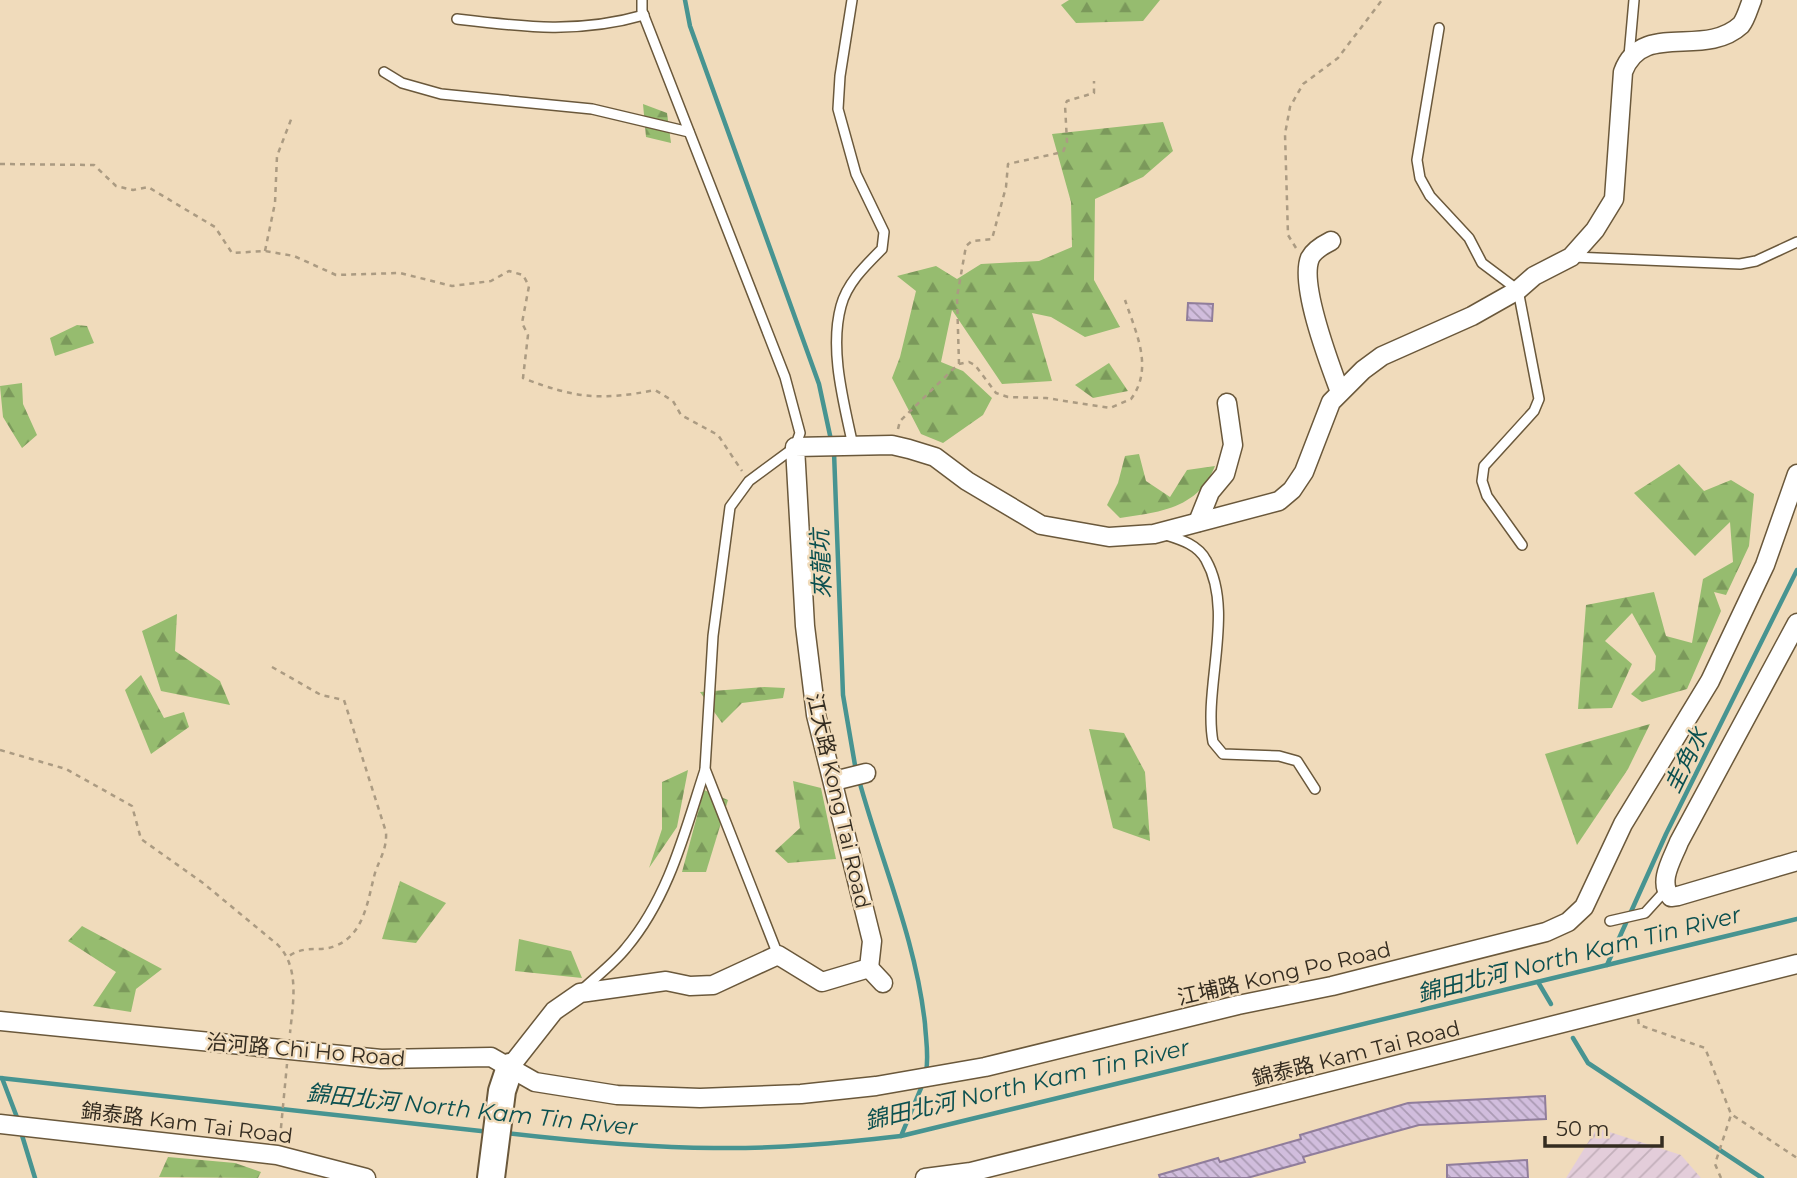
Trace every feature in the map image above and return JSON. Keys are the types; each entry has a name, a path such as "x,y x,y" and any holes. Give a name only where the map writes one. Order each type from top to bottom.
{"street":[{"path":"803,447 892,445 935,457 967,481 1041,525 1109,537 1154,534 1262,508 1279,500 1292,490 1304,471 1331,402 1340,392 1382,356 1472,316 1518,290 1534,276 1571,257 1595,229 1614,199 1623,72 1629,56 1648,44 1715,40 1742,23 1752,0"},
{"path":"1331,241 1311,256 1307,270 1324,350 1340,392"},
{"path":"1198,522 1210,492 1226,474 1233,445 1227,403"},
{"name":"江大路 Kong Tai Road","path":"803,447 807,646 816,715 872,940 869,968"},
{"name":"江埔路 Kong Po Road","path":"506,1079 562,1089 675,1098 801,1094 876,1086 946,1075 1358,980 1492,947 1568,922 1590,896 1623,824 1710,681 1765,565 1797,474"},
{"path":"1797,623 1679,842 1665,880 1672,893 1797,861"},
{"path":"834,781 866,773"},
{"path":"492,1172 506,1079 554,1012 580,993 666,981 690,986 713,985 778,955 822,982 869,968 883,983"},
{"name":"錦泰路 Kam Tai Road","path":"925,1178 1010,1162 1797,964"},
{"name":"治河路 Chi Ho Road","path":"0,1021 404,1060 482,1057 506,1079"},
{"name":"錦泰路 Kam Tai Road","path":"0,1125 276,1155 366,1178"}],"lane":[{"path":"580,993 626,948 668,880 705,769 713,636 730,507 749,481 803,447 785,377 644,15 642,0"},
{"path":"848,445 838,323 848,289 882,248 885,240 880,221 856,174 838,109 840,76 852,0"},
{"path":"1629,56 1634,0"},
{"path":"457,19 548,30 585,27 644,15"},
{"path":"1439,27 1417,160 1420,178 1430,196 1469,238 1482,262 1518,290 1539,399 1534,411 1484,466 1482,481 1487,496 1522,545"},
{"path":"384,72 402,83 442,94 592,109 690,132"},
{"path":"1571,257 1740,264 1756,261 1797,242"},
{"path":"1154,534 1191,543 1206,559 1215,592 1217,620 1213,742 1223,754 1279,756 1297,761 1315,789"},
{"path":"705,769 778,955"},
{"path":"1610,921 1645,913 1672,893"}],"path":[{"path":"1307,270 1288,235 1285,134 1290,107 1303,84 1338,58 1382,0"},
{"path":"959,364 957,297 966,246 972,241 992,239 1006,187 1008,164 1063,152 1067,142 1065,105 1094,93 1094,81"},
{"path":"265,251 275,203 278,156 292,117"},
{"path":"0,164 94,165 116,186 133,190 148,187 215,227 232,253 265,251 294,256 336,275 400,273 453,286 491,281 509,271 523,275 528,286 522,323 528,335 523,378 561,393 612,398 655,390 673,401 681,415 718,435 749,481"},
{"path":"892,445 900,421 959,364 969,362 975,365 996,393 1008,397 1046,398 1110,408 1131,400 1143,375 1143,356 1125,300"},
{"path":"272,667 321,695 344,699 386,832 387,846 375,873 370,904 354,931 334,947 304,948 289,956"},
{"path":"0,750 66,769 132,806 141,839 203,883 289,956 293,974 288,1049"},
{"path":"1634,1006 1639,1025 1705,1048 1731,1114 1797,1158"},
{"path":"279,1143 285,1086"},
{"path":"1721,1178 1715,1164 1731,1114"}],"shaded area":[{"path":"1597,1128 1681,1155 1701,1178 1566,1178"}],"green space":[{"path":"1069,0 1160,0 1143,21 1076,23 1061,5"},
{"path":"643,104 667,113 671,143 646,137"},
{"path":"1163,122 1173,151 1143,177 1095,199 1094,280 1120,327 1085,337 1051,317 1032,313 1052,381 1002,384 952,310 941,362 963,371 992,398 983,415 943,443 921,434 892,378 900,357 916,291 897,276 936,266 957,279 981,264 1039,261 1072,247 1071,202 1052,134"},
{"path":"77,325 87,326 94,343 55,356 50,338"},
{"path":"1109,363 1128,391 1093,398 1075,385"},
{"path":"22,383 23,404 37,435 22,448 3,417 0,386"},
{"path":"1139,454 1146,481 1170,497 1187,470 1215,466 1208,480 1188,500 1163,510 1120,518 1107,505 1118,483 1125,456"},
{"path":"1679,464 1704,491 1731,480 1754,494 1749,546 1726,595 1714,592 1721,611 1687,689 1642,702 1631,694 1655,670 1656,656 1632,613 1605,641 1632,664 1612,708 1578,709 1586,605 1654,592 1666,636 1692,643 1703,579 1733,562 1730,522 1695,556 1634,493"},
{"path":"177,614 175,651 220,681 230,705 161,691 142,631"},
{"path":"141,675 164,718 184,712 189,727 151,754 125,690"},
{"path":"785,688 783,698 742,703 722,723 700,692"},
{"path":"1650,724 1628,769 1577,845 1545,754"},
{"path":"1089,729 1124,733 1145,772 1150,841 1113,828"},
{"path":"688,770 677,827 649,868 662,829 662,782"},
{"path":"793,781 821,788 836,859 788,863 775,851 800,828"},
{"path":"704,790 728,800 706,872 682,872"},
{"path":"400,881 446,903 416,943 382,939"},
{"path":"82,926 162,969 136,989 131,1012 93,1006 116,972 68,941"},
{"path":"519,939 571,951 582,978 515,971"},
{"path":"168,1157 235,1163 261,1172 258,1178 159,1177"}],"building":[{"path":"1188,303 1213,304 1212,321 1187,320"},
{"path":"1545,1096 1546,1119 1419,1125 1303,1157 1305,1162 1247,1178 1160,1178 1159,1175 1218,1158 1220,1162 1301,1139 1300,1135 1408,1103"},
{"path":"1527,1160 1528,1178 1447,1178 1447,1165"}],"waterway":[{"name":"來龍坑","path":"685,0 690,26 819,384 831,440"},
{"name":"來龍坑","path":"834,452 843,695 856,771"},
{"name":"圭角水","path":"1607,965 1666,834 1797,570"},
{"name":"來龍坑","path":"859,780 914,962 925,1024 926,1072"},
{"name":"錦田北河 North Kam Tin River","path":"505,1133 610,1144 714,1148 808,1145 901,1136 1797,919"},
{"path":"1538,982 1551,1004"},
{"path":"1573,1038 1588,1063 1762,1178"},
{"name":"錦田北河 North Kam Tin River","path":"0,1078 490,1132"},
{"path":"2,1078 18,1120"},
{"name":"來龍坑","path":"901,1136 924,1081"},
{"path":"21,1132 35,1178"}]}
